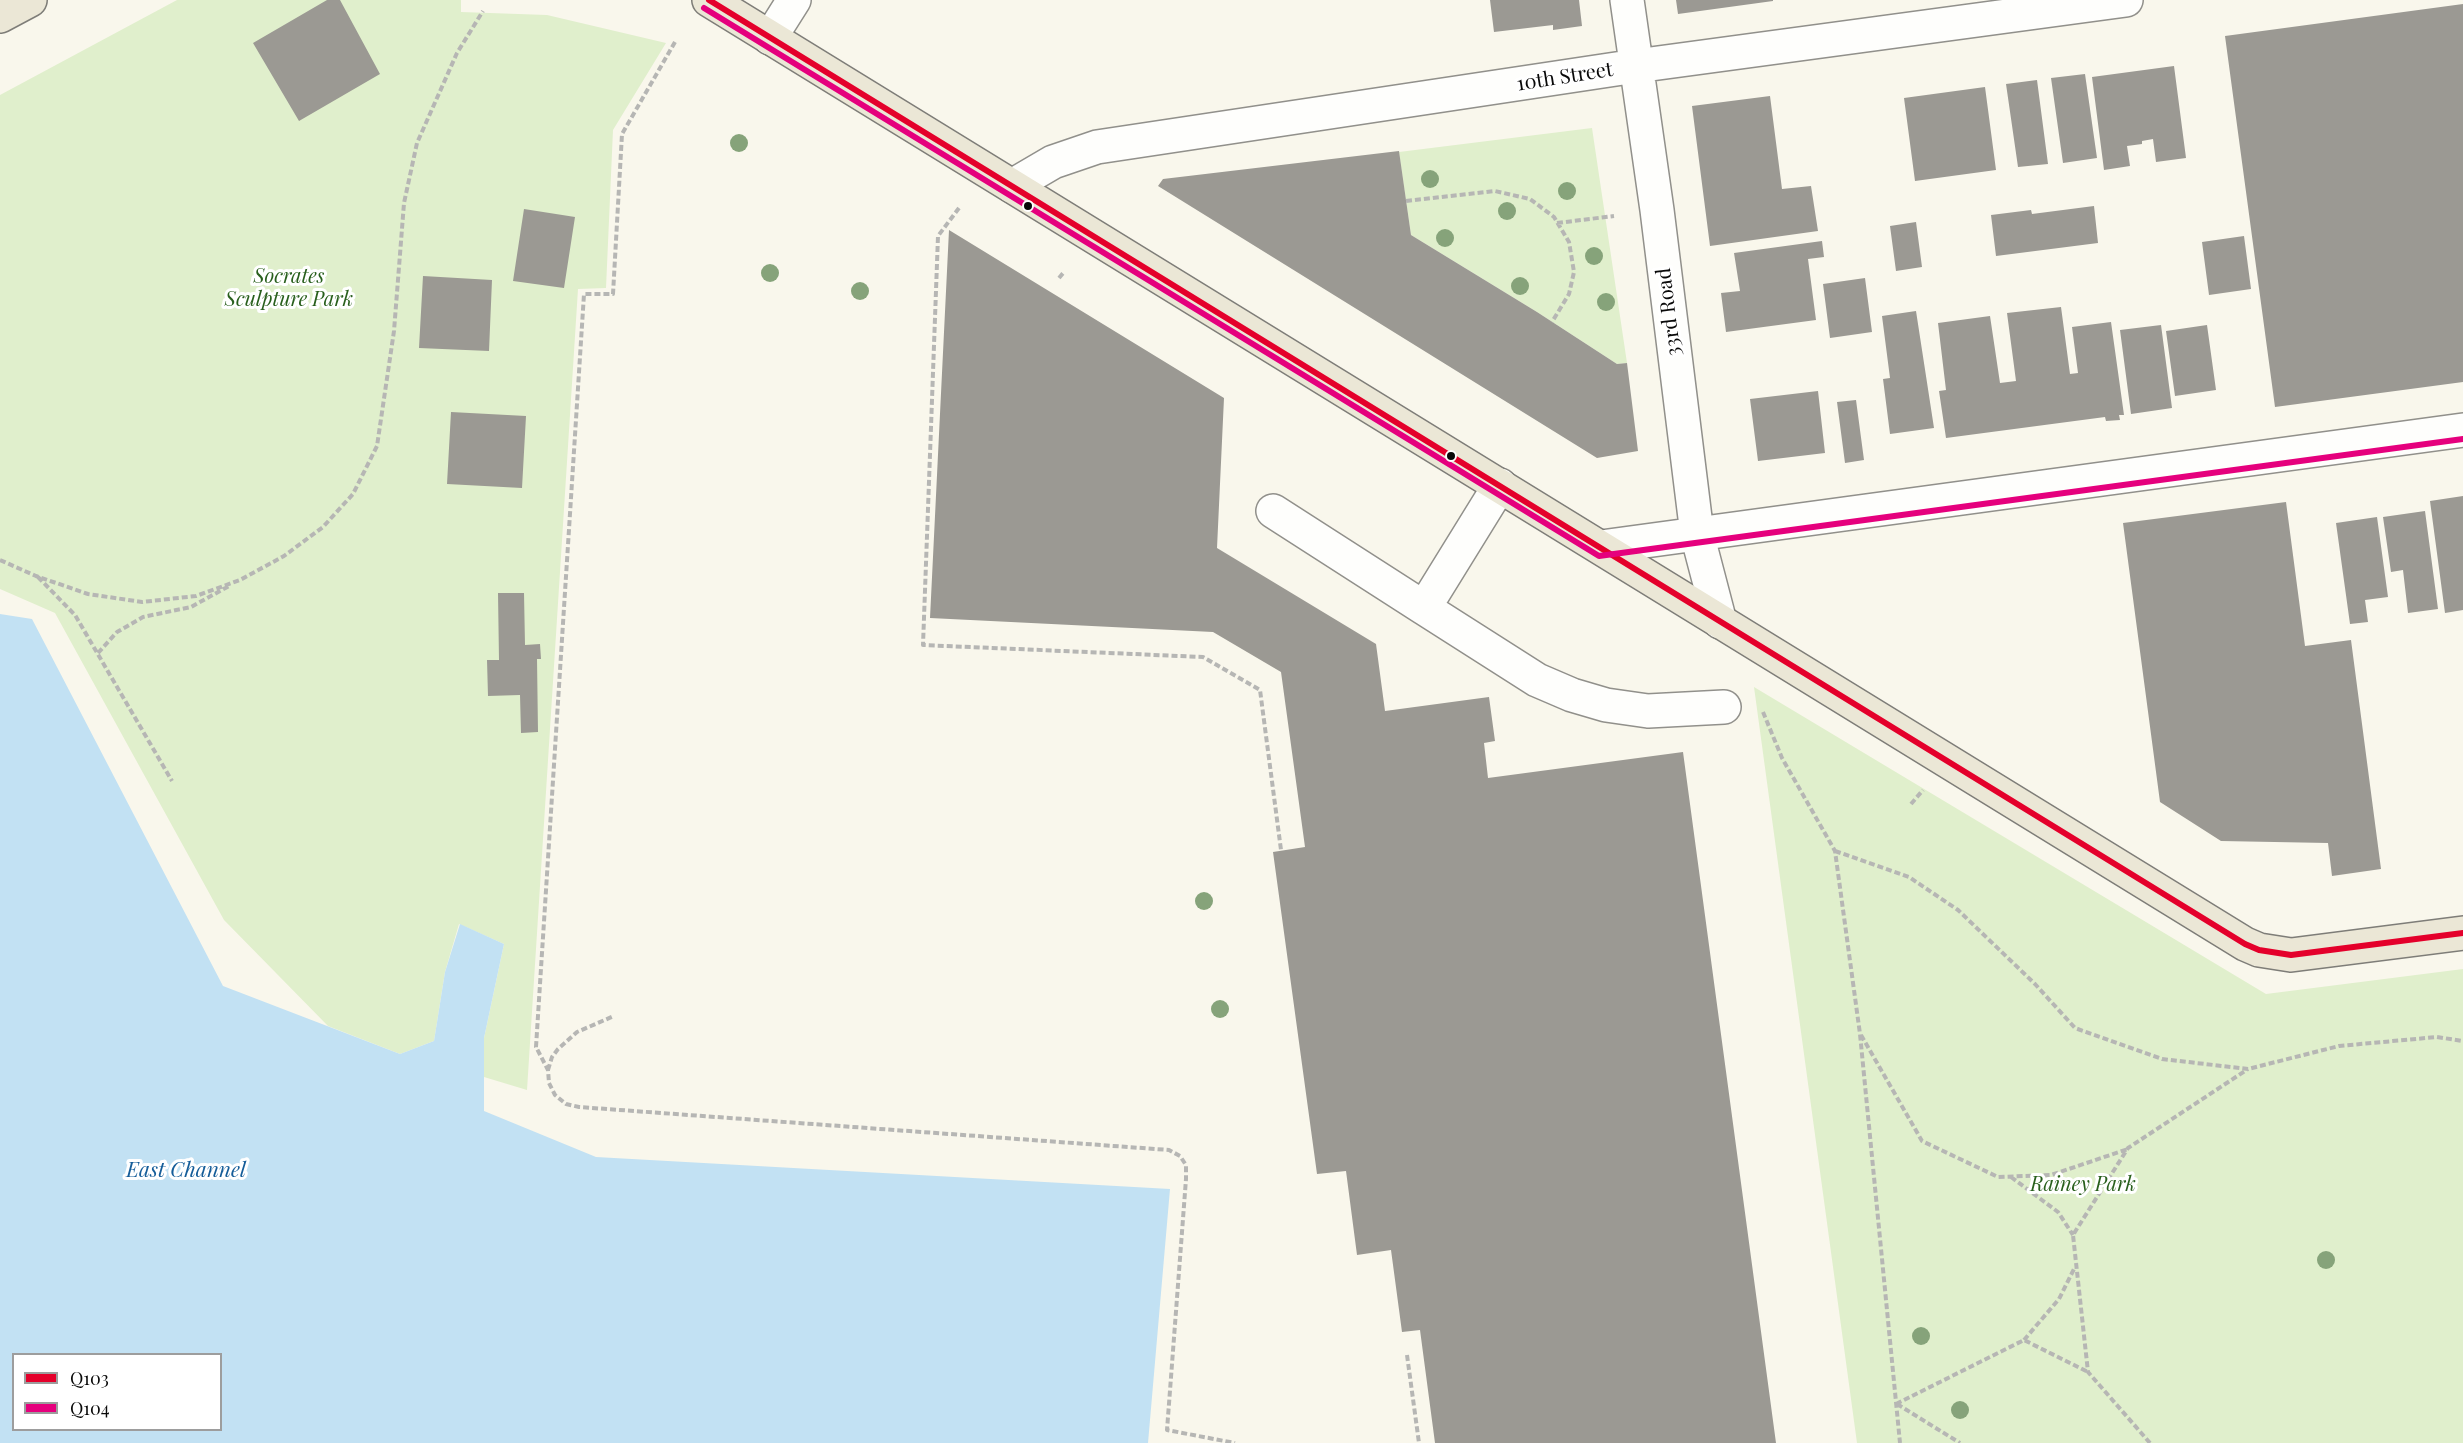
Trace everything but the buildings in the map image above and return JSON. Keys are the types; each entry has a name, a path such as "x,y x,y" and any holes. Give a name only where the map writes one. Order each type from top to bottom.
{"main road":[{"path":"0,16 30,0"},
{"path":"709,0 2213,926 2259,950 2291,955 2463,933"}],"street":[{"path":"770,38 794,0"},
{"name":"33rd Road","path":"1627,0 1657,210 1697,534 1720,622"},
{"name":"10th Street","path":"1012,186 1053,162 1097,147 1636,66 2126,0"},
{"path":"1600,547 2463,430"},
{"path":"1424,608 1500,485"},
{"path":"1273,511 1537,680 1572,695 1606,705 1648,711 1724,707"}],"path":[{"path":"98,653 117,632 143,617 191,607 284,556 323,526 353,494 377,446 394,331 404,203 417,143 457,53 483,11"},
{"path":"548,1070 536,1047 584,294 613,294 622,134 675,42"},
{"path":"1406,201 1495,191 1530,199 1554,216 1569,242 1574,272 1569,294 1552,322"},
{"path":"959,208 938,236 923,645 1203,657 1231,673 1260,690 1281,850"},
{"path":"1557,224 1614,216"},
{"path":"1059,278 1064,272"},
{"path":"0,560 36,576 88,594 142,602 196,596 240,580"},
{"path":"36,576 75,615 172,781"},
{"path":"1765,717 1782,758 1835,851 1860,1034 1900,1443"},
{"path":"1835,851 1909,877 1958,910 2035,984 2075,1028 2162,1059 2248,1069"},
{"path":"614,1016 577,1032 558,1049 552,1058 548,1070 549,1083 555,1095 566,1104 579,1107 1169,1150 1180,1156 1186,1165 1186,1179 1167,1430 1234,1443"},
{"path":"1860,1034 1922,1141 1998,1177 2051,1174 2128,1148 2248,1069 2339,1046 2437,1037 2463,1041"},
{"path":"2073,1235 2128,1148"},
{"path":"2011,1177 2058,1212 2073,1235 2088,1372"},
{"path":"1896,1404 2024,1340 2059,1299 2076,1265"},
{"path":"2024,1340 2088,1372 2150,1443"},
{"path":"1407,1355 1419,1443"},
{"path":"1896,1404 1960,1443"}],"green space":[{"name":"Socrates Sculpture Park","path":"177,0 461,0 461,12 547,15 666,43 613,130 606,288 578,289 527,1090 484,1077 484,1038 504,944 459,924 445,972 434,1041 400,1054 328,1026 224,920 55,613 0,589 0,95"},
{"path":"1592,128 1627,363 1617,364 1411,235 1399,152"},
{"name":"Rainey Park","path":"1754,687 2266,994 2463,969 2463,1443 1857,1443"}],"water":[{"name":"East Channel","path":"0,614 32,619 223,986 400,1054 434,1041 445,972 460,924 504,944 484,1038 484,1111 596,1157 1170,1189 1148,1443 0,1443"}],"transit line":[{"name":"Q103","path":"709,0 2245,944 2259,950 2291,955 2463,933"},
{"name":"Q104","path":"704,8 1599,556 2463,439"}]}
